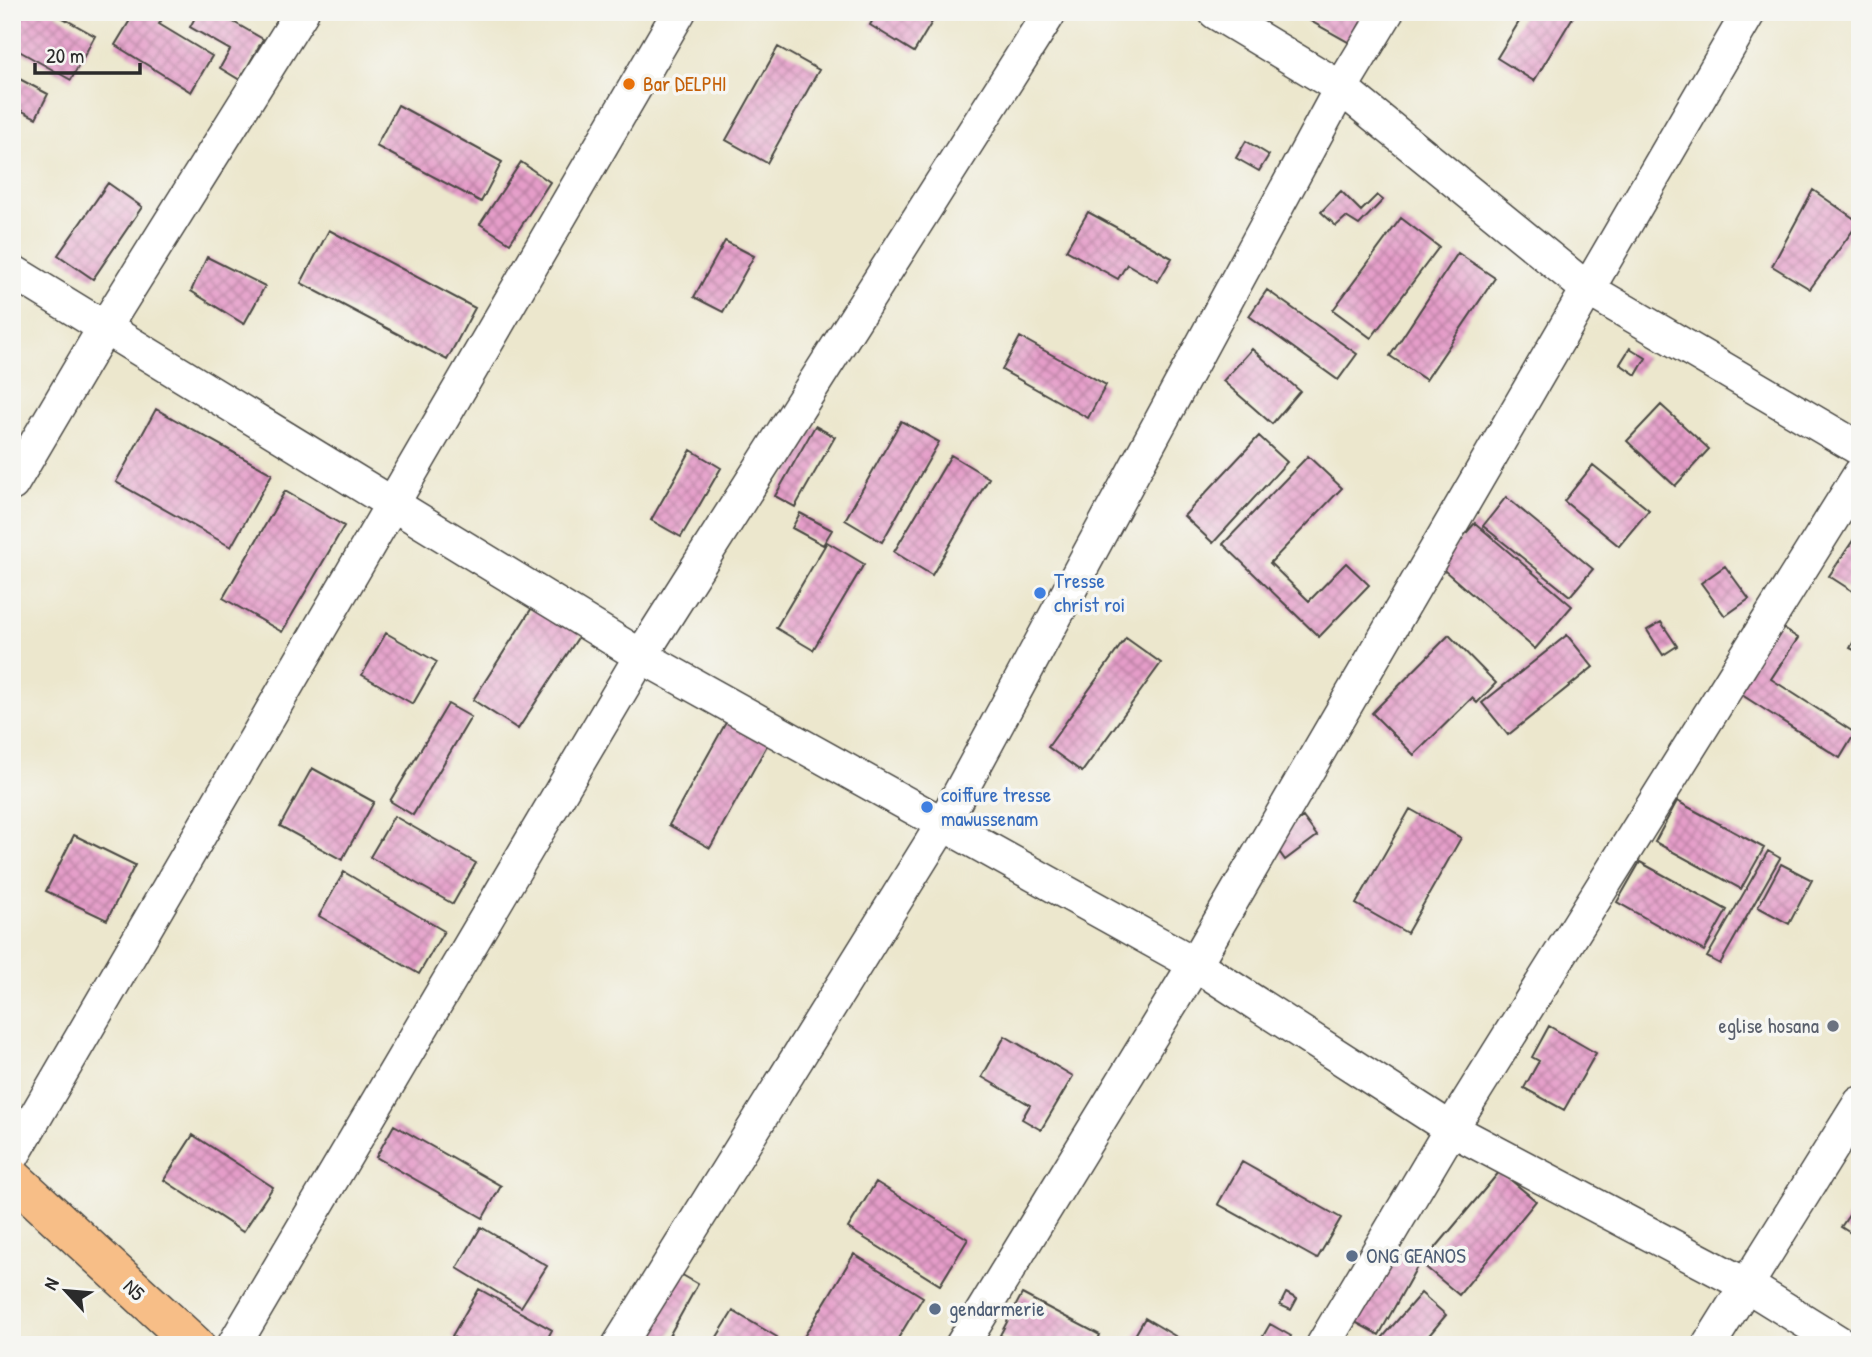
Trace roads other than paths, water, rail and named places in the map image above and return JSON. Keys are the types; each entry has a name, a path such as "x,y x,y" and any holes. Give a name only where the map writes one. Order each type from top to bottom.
{"main road":[{"name":"N5","path":"12,1177 189,1343"}],"street":[{"path":"12,484 103,330 302,12"},
{"path":"12,1157 680,12"},
{"path":"234,1345 641,656 1050,12"},
{"path":"1215,12 1341,88 1586,288 1860,449"},
{"path":"620,1345 943,824 1341,88 1387,12"},
{"path":"962,1345 1195,964 1749,12"},
{"path":"12,271 103,330 641,656 1195,964 1451,1129 1748,1286 1843,1345"},
{"path":"1323,1345 1451,1129 1860,474"},
{"path":"1709,1345 1860,1103"}],"place":[{"name":"Bar DELPHI","path":"629,84"},
{"name":"Tresse christ roi","path":"1040,593"},
{"name":"coiffure tresse mawussenam","path":"927,807"},
{"name":"eglise hosana","path":"1833,1026"},
{"name":"ONG GEANOS","path":"1352,1256"},
{"name":"gendarmerie","path":"935,1309"}]}
